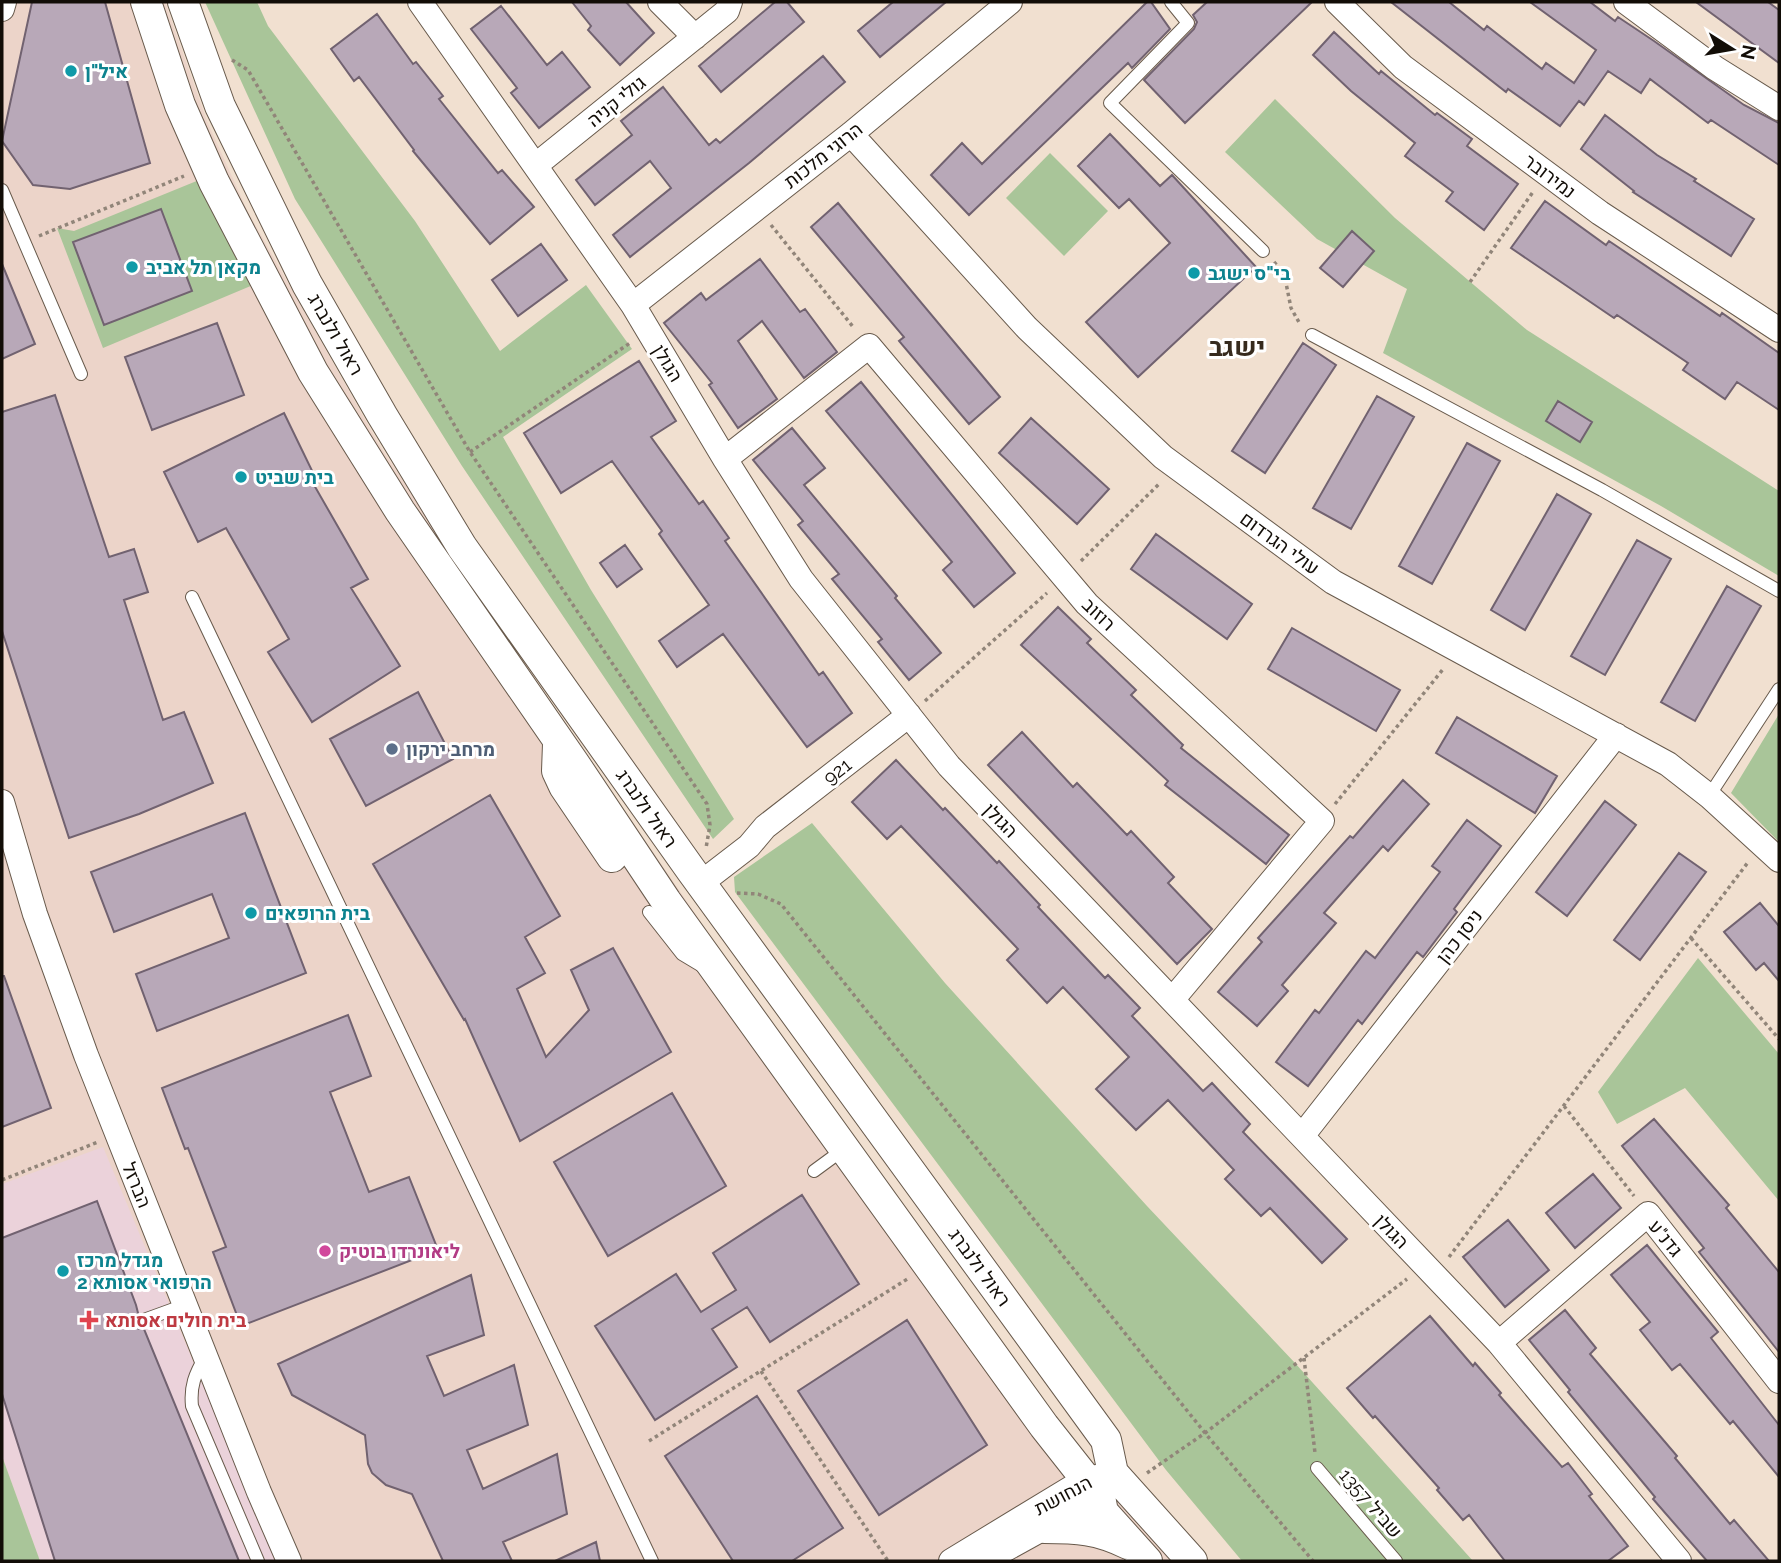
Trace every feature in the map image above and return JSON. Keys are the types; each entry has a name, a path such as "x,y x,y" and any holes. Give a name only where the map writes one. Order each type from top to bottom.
{"street":[{"path":"2,9 4,2"},
{"name":"ראול ולנברג","path":"146,2 180,104 207,166 313,372 400,511 558,740 657,907 718,973 1044,1426 1099,1483 1192,1561"},
{"name":"ראול ולנברג","path":"183,2 220,106 307,284 462,547 701,873 1106,1440 1099,1483 1104,1512 1141,1554"},
{"name":"הגולן","path":"421,2 632,305 801,579 949,766 1499,1343 1679,1561"},
{"path":"660,2 695,37"},
{"name":"גולי קניה","path":"536,165 727,11 730,2"},
{"name":"הרוגי מלכות","path":"632,305 851,134 1010,2"},
{"name":"נמירובר","path":"1337,2 1403,66 1546,173 1600,213 1779,330"},
{"path":"1626,2 1715,68 1779,108"},
{"name":"עולי הגרדום","path":"851,134 1027,328 1176,466 1333,582 1668,764 1709,796 1770,852"},
{"path":"725,459 869,346"},
{"name":"רוזוב","path":"869,346 1087,604 1322,821"},
{"name":"921","path":"701,873 749,846 765,827 909,715"},
{"name":"ניסן כהן","path":"1302,1136 1615,735"},
{"name":"הברזל","path":"2,802 35,914 86,1055 289,1561"},
{"path":"1172,1000 1322,821"},
{"path":"657,907 701,873"},
{"name":"גדנ\"ע","path":"1499,1343 1648,1214 1779,1381"},
{"name":"הנחושת","path":"984,1561 1044,1528 1099,1483"},
{"name":"הנחושת","path":"951,1561 1099,1483"},
{"path":"1044,1528 1083,1528 1106,1533 1141,1554"}],"lane":[{"path":"1171,2 1188,23 1110,103 1263,251"},
{"path":"2,190 80,374"},
{"path":"1312,335 1602,490 1779,591"},
{"path":"192,597 652,1561"},
{"path":"1709,796 1779,689"},
{"path":"814,1171 844,1149"},
{"path":"141,1321 185,1306"},
{"path":"205,1357 194,1375 192,1406 258,1561"},
{"name":"שביל 1357","path":"1317,1468 1396,1561"}],"path":[{"path":"197,40 248,70 470,452 707,804 710,825 701,873 724,895 735,892 758,894 781,904 1205,1433 1313,1561"},
{"path":"24,242 207,166"},
{"path":"1470,282 1546,173"},
{"path":"757,207 869,346"},
{"path":"1263,251 1284,273 1291,308 1301,326 1312,335"},
{"path":"470,452 648,331"},
{"path":"909,715 1065,578 1176,466"},
{"path":"1322,821 1458,650"},
{"path":"1152,1484 1145,1474 1205,1433 1304,1358 1430,1271 1564,1107 1691,938 1770,852"},
{"path":"1691,938 1779,1039"},
{"path":"1564,1107 1648,1214"},
{"path":"2,1180 117,1134"},
{"path":"649,1441 929,1266"},
{"path":"1304,1358 1317,1468"},
{"path":"761,1371 888,1561"}],"shaded area":[{"path":"2,2 165,2 207,121 248,212 380,446 540,687 744,985 822,1091 1076,1453 1172,1561 40,1561 2,1456"},
{"name":"בית חולים אסותא","path":"103,1147 277,1561 40,1561 2,1456 2,1184"}],"green space":[{"path":"205,2 257,2 268,26 415,221 500,351 586,285 632,349 503,437 591,590 734,819 713,839 462,466 295,199"},
{"path":"1275,99 1395,218 1527,330 1779,491 1779,576 1661,506 1383,353 1407,289 1317,239 1225,152"},
{"path":"1050,153 1108,211 1064,256 1006,198"},
{"path":"204,178 265,280 103,348 57,228 74,231"},
{"path":"1779,714 1779,842 1731,793"},
{"path":"812,823 945,983 1147,1206 1295,1363 1473,1561 1242,1561 1166,1470 735,892 734,877"},
{"path":"1698,958 1779,1054 1779,1201 1685,1088 1617,1124 1598,1092"},
{"path":"2,1456 40,1561 2,1561"}],"building":[{"name":"איל\"ן","path":"32,2 105,2 150,163 70,189 33,185 2,141"},
{"path":"572,2 626,2 654,33 620,65 588,30 591,26"},
{"path":"775,2 787,2 804,22 721,92 699,66"},
{"path":"893,2 946,2 880,57 858,31"},
{"path":"1147,2 1151,2 1170,29 1132,68 1128,63 969,215 931,175 962,143 982,164"},
{"path":"1207,2 1312,2 1185,123 1144,80 1194,29 1197,22 1193,15"},
{"path":"1391,2 1449,2 1484,30 1487,26 1542,69 1546,63 1574,83 1596,50 1530,2 1590,2 1615,21 1618,17 1654,41 1744,105 1779,123 1779,165 1711,120 1708,123 1650,79 1641,93 1608,71 1584,105 1579,101 1560,126 1508,89 1506,92"},
{"path":"1696,2 1768,2 1779,10 1779,63"},
{"path":"501,6 547,65 562,52 590,87 539,128 511,93 517,88 471,29"},
{"path":"377,14 413,64 416,62 443,96 439,99 498,173 502,170 534,207 490,244 413,151 359,77 354,81 331,49"},
{"path":"1334,32 1379,74 1381,71 1435,115 1437,113 1472,139 1467,146 1518,184 1484,230 1446,201 1453,192 1405,156 1415,143 1351,91 1313,55"},
{"path":"823,56 845,82 749,163 630,257 613,235 671,188 650,161 595,205 576,180 632,135 621,121 663,87 709,145 716,139 720,143"},
{"path":"1605,115 1657,155 1696,179 1694,181 1754,219 1731,256 1633,192 1581,149"},
{"name":"בי\"ס ישגב","path":"1110,134 1160,186 1172,175 1256,267 1138,377 1086,322 1170,243 1129,199 1119,208 1078,166"},
{"path":"1545,201 1606,245 1609,241 1779,353 1779,410 1737,382 1725,399 1683,370 1688,363 1617,315 1614,318 1511,248"},
{"path":"838,203 1000,397 969,424 899,341 904,337 811,227"},
{"name":"מקאן תל אביב","path":"161,209 192,291 104,325 73,242"},
{"path":"1352,231 1374,251 1343,287 1320,268"},
{"path":"541,244 567,280 518,316 492,280"},
{"path":"760,259 800,312 805,309 837,352 804,378 762,321 738,341 777,399 738,428 709,385 712,383 664,323 701,293 706,300"},
{"path":"2,264 35,344 2,359"},
{"path":"217,323 244,395 152,430 125,357"},
{"path":"1303,343 1336,365 1265,473 1232,451"},
{"path":"639,361 676,421 651,437 699,504 703,501 729,538 725,541 819,675 823,672 852,713 807,747 723,634 677,667 659,641 709,605 659,534 662,531 612,461 561,493 524,433"},
{"path":"861,382 1015,573 974,607 943,570 952,562 826,411"},
{"path":"55,395 109,557 134,549 148,592 124,600 163,720 184,712 213,783 139,814 69,838 2,631 2,412"},
{"path":"1377,396 1414,417 1351,529 1313,508"},
{"path":"1558,401 1592,422 1580,442 1546,421"},
{"path":"284,413 318,483 314,485 368,579 351,588 400,666 312,722 268,652 289,639 226,528 198,542 164,472"},
{"path":"1031,418 1109,489 1077,524 999,453"},
{"path":"792,428 825,468 804,485 941,653 909,680 878,642 882,639 832,579 839,574 798,525 803,521 753,460"},
{"path":"1467,443 1500,461 1432,584 1399,566"},
{"path":"1557,494 1591,514 1525,630 1491,610"},
{"path":"1156,534 1252,604 1227,639 1131,569"},
{"path":"1637,540 1671,559 1605,675 1571,656"},
{"path":"625,545 642,569 617,587 600,563"},
{"path":"1727,586 1761,606 1695,721 1661,702"},
{"path":"1058,607 1091,639 1087,643 1136,690 1131,695 1183,745 1181,748 1289,835 1266,864 1165,785 1168,781 1021,645"},
{"path":"1292,628 1400,690 1376,731 1268,669"},
{"name":"מרחב ירקון","path":"418,692 453,759 366,806 330,739"},
{"path":"1457,717 1557,776 1535,813 1436,753"},
{"path":"1022,732 1073,787 1077,783 1127,835 1131,831 1174,877 1168,883 1212,929 1177,964 988,765"},
{"path":"896,760 997,863 999,861 1105,978 1108,975 1140,1008 1132,1016 1203,1091 1212,1083 1250,1124 1243,1132 1347,1239 1322,1263 1270,1208 1261,1216 1225,1179 1234,1170 1168,1100 1136,1130 1096,1089 1129,1057 1063,987 1047,1003 1007,960 1018,949 901,826 887,839 852,802"},
{"path":"1403,780 1429,804 1388,851 1383,846 1324,913 1336,923 1282,985 1288,991 1257,1026 1218,992 1262,942 1258,938 1350,836 1353,838"},
{"path":"490,795 560,916 525,937 545,973 517,989 546,1057 589,1010 571,970 613,948 671,1052 520,1141 465,1019 373,864"},
{"path":"1605,801 1636,825 1567,916 1536,892"},
{"name":"בית הרופאים","path":"245,813 306,973 157,1031 136,974 229,938 212,894 114,932 91,872"},
{"path":"1467,820 1501,846 1454,909 1457,912 1423,957 1417,952 1362,1024 1358,1020 1308,1086 1276,1062 1315,1010 1319,1013 1366,951 1375,958 1440,872 1432,866"},
{"path":"1679,853 1706,872 1640,960 1614,940"},
{"path":"1760,903 1779,926 1779,981 1764,963 1756,970 1724,932"},
{"path":"2,976 51,1108 2,1127"},
{"path":"348,1015 371,1076 330,1092 369,1192 409,1177 438,1250 241,1326 213,1252 226,1247 162,1088"},
{"path":"672,1093 726,1186 608,1256 554,1162"},
{"path":"1654,1119 1729,1205 1726,1208 1779,1272 1779,1352 1699,1252 1704,1248 1622,1146"},
{"path":"1593,1174 1621,1208 1575,1248 1546,1213"},
{"path":"802,1195 859,1284 770,1342 747,1307 712,1329 737,1367 655,1420 595,1326 676,1274 701,1312 736,1290 713,1253"},
{"name":"בית חולים אסותא","path":"97,1201 136,1305 138,1313 133,1319 133,1325 144,1329 239,1561 55,1561 2,1394 2,1238"},
{"path":"1508,1220 1549,1270 1505,1307 1463,1257"},
{"path":"1647,1245 1718,1332 1711,1338 1779,1425 1779,1477 1733,1421 1730,1424 1680,1364 1672,1370 1640,1330 1650,1322 1611,1275"},
{"path":"471,1275 484,1335 427,1356 444,1396 514,1365 528,1425 467,1450 483,1489 557,1454 567,1514 503,1542 512,1561 443,1561 412,1494 386,1485 372,1473 368,1464 365,1435 292,1395 278,1364"},
{"path":"1565,1310 1596,1348 1590,1354 1677,1456 1675,1458 1730,1524 1734,1520 1769,1561 1707,1561 1653,1499 1655,1497 1568,1392 1570,1390 1529,1340"},
{"path":"1430,1316 1473,1366 1475,1363 1501,1393 1499,1395 1562,1467 1568,1463 1592,1494 1589,1496 1628,1546 1608,1561 1505,1561 1469,1515 1463,1520 1437,1490 1439,1488 1347,1388"},
{"path":"907,1320 987,1445 879,1515 798,1391"},
{"path":"757,1396 843,1528 792,1561 733,1561 665,1456"},
{"path":"596,1542 600,1561 555,1561"}],"place":[{"name":"איל\"ן","path":"71,71"},
{"name":"מקאן תל אביב","path":"132,267"},
{"name":"בי\"ס ישגב","path":"1194,273"},
{"name":"בית שביט","path":"241,477"},
{"name":"מרחב ירקון","path":"392,749"},
{"name":"בית הרופאים","path":"251,913"},
{"name":"ליאונרדו בוטיק","path":"325,1251"},
{"name":"מגדל מרכז הרפואי אסותא 2","path":"63,1271"},
{"name":"בית חולים אסותא","path":"89,1320"}],"district":[{"name":"ישגב","path":"1237,347"}]}
